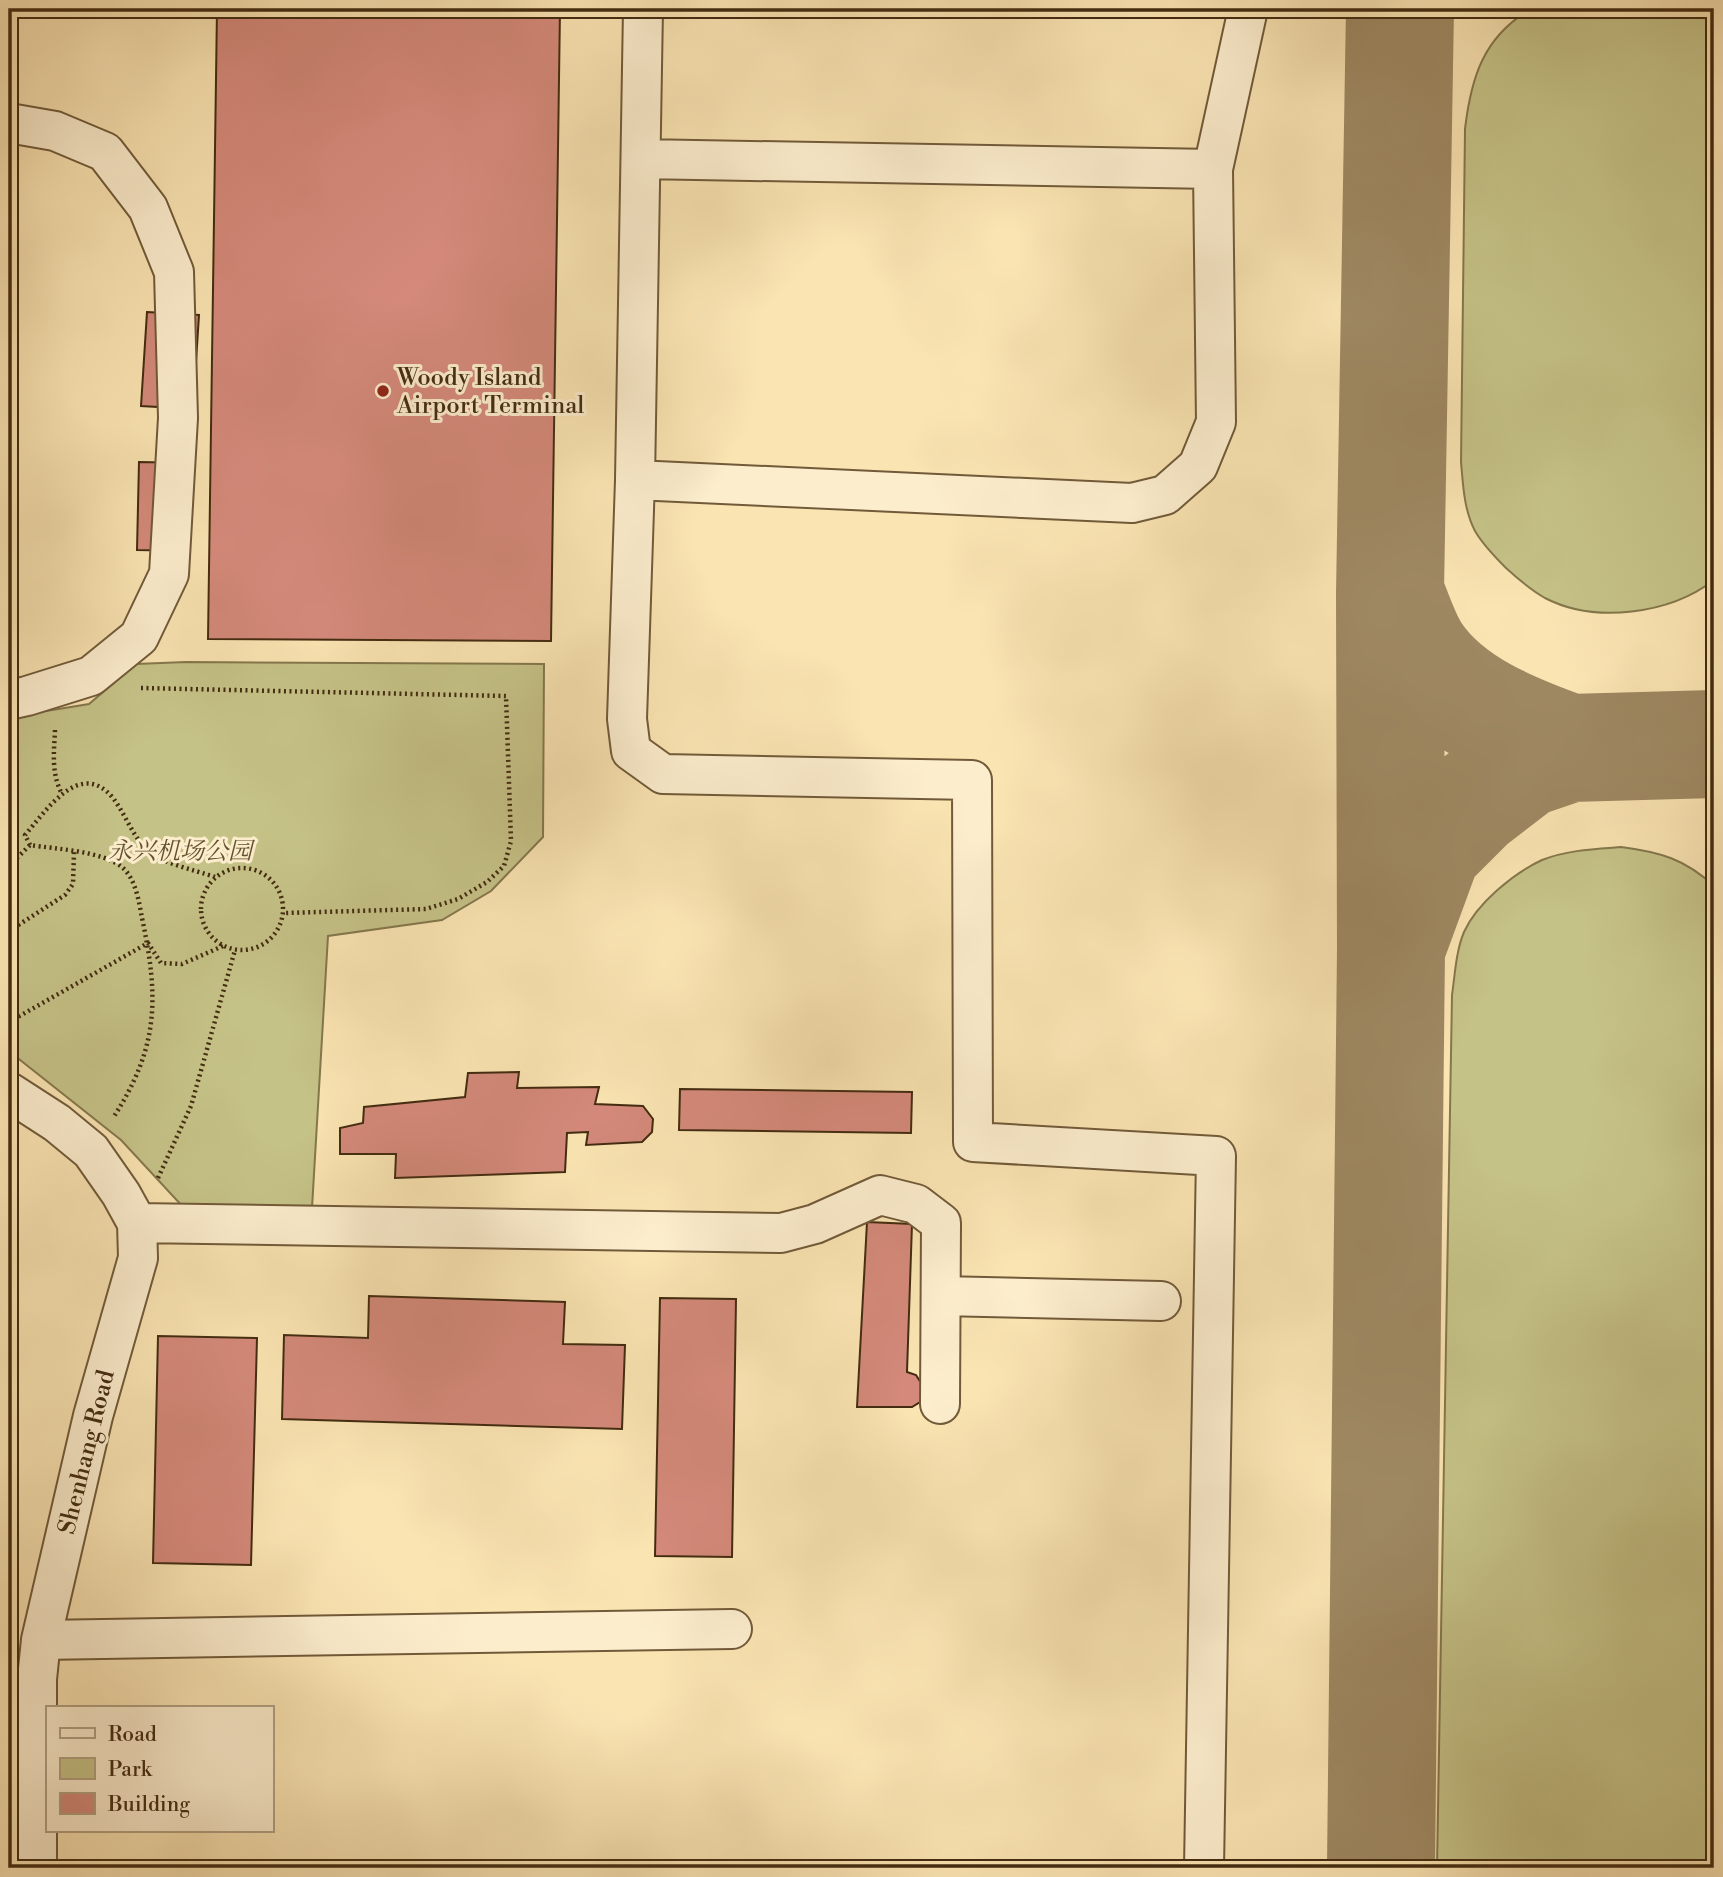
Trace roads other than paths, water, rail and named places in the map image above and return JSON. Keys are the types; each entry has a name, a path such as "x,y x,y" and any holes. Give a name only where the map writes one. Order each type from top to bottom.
{"street":[{"path":"643,9 635,481 627,719 631,751 663,774 972,780 973,1143 1216,1156 1204,1868"},
{"path":"635,481 1132,503 1166,495 1198,466 1216,422 1213,169 1248,9"},
{"path":"9,123 55,131 104,152 148,208 174,272 178,418 169,574 139,637 91,676 9,700"},
{"path":"641,159 1213,169"},
{"name":"Shenhang Road","path":"9,1093 57,1123 91,1151 121,1194 137,1223 138,1258 93,1416 41,1640 37,1679 37,1868"},
{"path":"137,1223 781,1233 816,1224 880,1195 916,1204 941,1223 940,1404"},
{"path":"941,1296 1161,1301"},
{"path":"41,1640 732,1629"}],"place":[{"name":"Woody Island Airport Terminal","path":"383,391"}],"park label":[{"name":"永兴机场公园","path":"180,851"}]}
